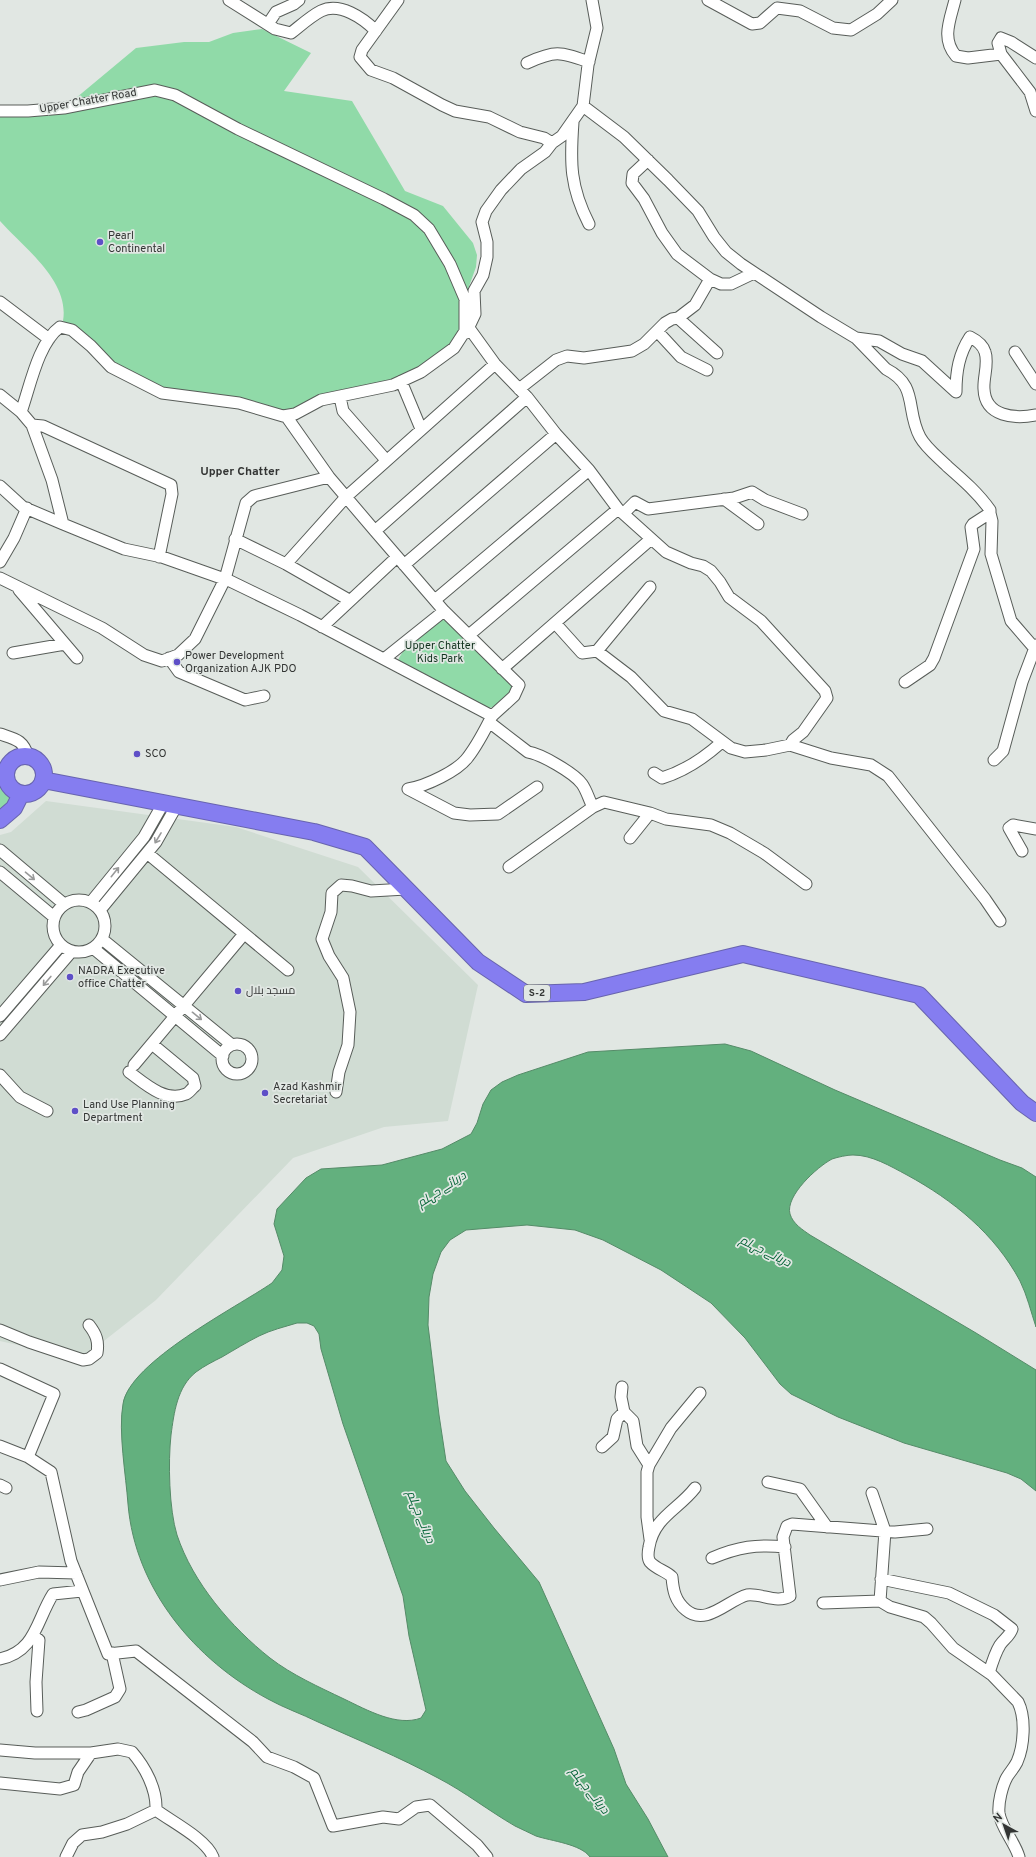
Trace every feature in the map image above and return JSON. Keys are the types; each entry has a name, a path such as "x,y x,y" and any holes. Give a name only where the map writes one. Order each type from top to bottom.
{"highway":[{"path":"28,757 34,759 42,768 43,780 36,790 31,793 21,794 9,786 3,770 16,759 28,757"},
{"name":"S-2","path":"43,780 170,803 314,832 365,847 478,962 526,994 584,992 743,954 919,995 1022,1103 1036,1113"},
{"path":"0,820 14,808 21,794"}],"street":[{"path":"229,0 275,29 291,33 321,11 336,8 363,19 376,31"},
{"path":"268,24 276,12 294,4 299,0"},
{"path":"398,0 362,50 360,57 371,70 393,78 442,106 455,111 490,117 520,132 544,138 552,143"},
{"path":"21,412 39,358 51,334 60,327 72,330 91,346 111,367 162,393 239,403 286,416 295,414 321,400 393,385 421,372 454,348 469,328 475,314 474,291 483,275 487,257 487,242 482,222 486,211 501,190 522,170 545,152 552,143 562,136 583,106 589,62 597,28 592,0"},
{"path":"708,0 752,24 760,23 777,8 800,10 833,28 851,30 877,14 892,0"},
{"path":"955,0 948,28 949,47 956,56 968,58 1001,54"},
{"path":"1036,58 1011,42 1001,38 998,44 1001,54 1030,92 1036,111"},
{"path":"527,63 556,53 564,53 589,62"},
{"name":"Upper Chatter Road","path":"0,111 28,111 64,108 155,90 175,95 238,129 384,199 414,215 429,228 450,264 465,299 465,331 459,340"},
{"path":"583,106 624,137 698,211 714,237 726,252 754,273 821,318 856,338 886,369 892,372 907,387 915,426 920,439 979,495 990,510 992,521 991,554 1011,621 1036,648 1022,682 1003,751 994,760"},
{"path":"573,122 571,148 574,187 580,207 589,224"},
{"path":"648,160 633,174 632,183 644,198 662,232 677,254 710,278 721,284 731,284 754,273"},
{"path":"519,388 556,360 567,356 584,358 632,351 644,344 672,319 678,318 695,305 710,278"},
{"path":"0,302 48,339"},
{"path":"678,318 717,353"},
{"path":"469,328 495,364 527,397 556,434 589,470 621,511 666,552 691,563 703,566 711,571 729,597 760,621 825,691 827,698 803,732 793,740 790,745"},
{"path":"657,331 681,357 707,370"},
{"path":"856,338 879,342 922,362 956,392 958,364 963,349 970,337 978,342 985,352 984,390 986,403 999,414 1013,417 1036,415"},
{"path":"1015,352 1036,384"},
{"path":"286,564 346,497 495,364"},
{"path":"402,381 421,429"},
{"path":"0,395 21,412 32,425 52,480 63,524"},
{"path":"340,397 343,411 386,460"},
{"path":"375,531 527,397"},
{"path":"286,416 329,477 444,611 519,685 514,696 491,719 468,758 448,773 417,788 408,789 454,813 476,815 498,814 537,787"},
{"path":"32,425 43,426 171,485 172,494 159,557"},
{"path":"322,627 349,600 401,561 556,434"},
{"path":"435,600 589,470"},
{"path":"0,578 102,628 144,655 162,661 178,655 195,639 225,579 246,504 254,496 329,477"},
{"path":"0,486 27,508 124,549 159,557 225,579 384,659 491,719 528,752 536,753 573,776 582,784 593,807"},
{"path":"469,635 621,511 635,502 648,509 724,499 752,492 765,500 802,514"},
{"path":"724,499 758,524"},
{"path":"0,562 14,538 27,508"},
{"path":"905,682 930,665 934,658 974,549 971,527 973,524 990,514"},
{"path":"235,539 286,564 349,600"},
{"path":"502,669 651,539"},
{"path":"15,585 77,658"},
{"path":"555,623 582,653 597,651 650,587"},
{"path":"384,659 444,611"},
{"path":"13,653 65,644"},
{"path":"597,651 631,676 664,711 692,719 731,748 745,752 766,750 790,745 832,758 871,765 888,776 985,899 1000,921"},
{"path":"169,658 179,672 245,700 264,696"},
{"path":"0,734 15,739 25,746 28,757"},
{"path":"654,773 662,778 679,773 705,757 722,742"},
{"path":"509,868 593,807 604,802 650,813 666,819 711,826 730,833 764,853 806,884"},
{"path":"100,910 156,842 170,803"},
{"path":"91,902 170,803"},
{"path":"630,838 650,813"},
{"path":"1022,851 1009,828 1013,825 1036,829"},
{"path":"0,850 64,904"},
{"path":"147,853 288,970"},
{"path":"0,872 54,917"},
{"path":"336,1092 339,1072 348,1044 350,1012 343,978 329,956 322,939 331,912 332,893 341,885 371,891 406,889"},
{"path":"77,899 91,902 100,910 104,917 105,926 102,939 93,948 85,951 72,951 60,945 53,930 54,917 64,904 77,899"},
{"path":"152,1044 193,1078 195,1086 186,1094 174,1096 159,1093 131,1068 152,1044 176,1017 244,934"},
{"path":"102,939 232,1045 242,1045 249,1050 252,1059 249,1068 241,1074 231,1073 224,1066 223,1056 225,1051 232,1045"},
{"path":"0,1016 60,945"},
{"path":"93,948 223,1056"},
{"path":"0,1036 72,951"},
{"path":"0,1075 20,1096 48,1111"},
{"path":"0,1330 29,1342 83,1360 90,1359 97,1353 98,1344 89,1325"},
{"path":"0,1369 54,1394 28,1457"},
{"path":"622,1387 621,1397 624,1412 633,1421 637,1446 649,1465"},
{"path":"700,1393 671,1428 649,1465 647,1472 647,1517 650,1541 648,1556 649,1561 672,1578 675,1597 685,1610 694,1615 709,1614 747,1596 781,1598 790,1596 783,1537 786,1526 792,1524 827,1527 841,1526 885,1531 927,1529"},
{"path":"602,1447 613,1437 617,1419 624,1412"},
{"path":"0,1446 28,1457 51,1472 68,1546 76,1573 108,1654 136,1651 253,1742 267,1757 294,1767 314,1778 333,1826 383,1817 399,1819 416,1806 430,1805 477,1845 487,1857"},
{"path":"768,1482 800,1489 827,1527"},
{"path":"650,1541 657,1525 682,1503 695,1488"},
{"path":"872,1494 885,1531 880,1601"},
{"path":"712,1558 726,1552 755,1545 785,1547"},
{"path":"0,1580 39,1572 76,1573"},
{"path":"881,1579 949,1593 994,1615 1012,1629 1011,1633 1001,1644 996,1653 989,1673"},
{"path":"0,1659 13,1656 28,1644 46,1605 53,1594 82,1591"},
{"path":"823,1603 880,1601 890,1607 924,1617 953,1648 989,1673 1015,1698 1021,1707 1022,1714 1021,1748 1017,1762 1006,1779 1000,1806 1001,1820 1016,1846 1019,1857"},
{"path":"33,1636 39,1640 36,1682 37,1711"},
{"path":"78,1712 115,1697 120,1689 112,1653"},
{"path":"0,1750 35,1754 91,1753 118,1750 132,1752 141,1763 156,1798 156,1810"},
{"path":"0,1783 60,1789 74,1785 78,1772 91,1753"},
{"path":"66,1857 73,1843 82,1835 102,1832 127,1824 156,1810"},
{"path":"156,1810 195,1837 211,1852 214,1857"}],"shaded area":[{"path":"46,801 236,827 358,867 478,985 448,1121 384,1127 293,1158 156,1300 81,1359 0,1341 0,835 11,832"}],"green space":[{"path":"262,29 311,53 284,91 352,101 405,191 443,206 473,243 477,255 476,267 467,292 465,331 421,372 321,400 295,414 162,393 116,364 87,337 63,321 63,306 59,292 52,279 43,266 0,221 0,111 64,108 136,48 184,42 209,42 233,33"},
{"name":"Upper Chatter Kids Park","path":"446,619 513,685 501,703 489,708 398,660 406,647 418,634 431,624"},
{"path":"0,777 12,779 8,804 0,810"}],"water":[{"name":"دریائے جہلم","path":"725,1044 751,1051 835,1090 1022,1168 1036,1177 1036,1327 1020,1281 1010,1264 985,1233 956,1207 941,1196 907,1175 874,1159 860,1155 848,1155 832,1159 818,1168 797,1191 792,1199 790,1214 793,1221 810,1235 1036,1370 1036,1491 1021,1479 1007,1473 904,1443 838,1417 791,1394 780,1384 745,1338 711,1303 661,1270 603,1240 575,1230 527,1225 466,1230 450,1240 441,1252 433,1274 429,1297 428,1325 446,1461 465,1491 539,1582 614,1749 626,1784 648,1819 668,1857 590,1857 580,1849 573,1846 536,1836 515,1826 458,1789 423,1770 280,1705 241,1683 216,1664 193,1643 173,1619 156,1593 143,1565 133,1535 124,1467 121,1427 123,1404 130,1388 144,1371 164,1354 211,1321 272,1283 282,1270 284,1256 274,1224 277,1209 306,1178 321,1169 382,1165 442,1149 471,1134 477,1123 483,1104 491,1090 502,1082 518,1075 588,1052","holes":["297,1323 307,1323 314,1326 319,1334 321,1349 343,1424 403,1596 409,1636 426,1710 421,1718 402,1720 382,1716 325,1690 287,1670 270,1658 255,1646 215,1603 193,1570 177,1535 172,1512 169,1472 170,1446 175,1409 184,1385 196,1372 245,1343 273,1330"]}],"place":[{"name":"Pearl Continental","path":"100,242"},
{"name":"Power Development Organization AJK PDO","path":"177,662"},
{"name":"SCO","path":"137,754"},
{"name":"NADRA Executive office Chatter","path":"70,977"},
{"name":"مسجد بلال","path":"238,991"},
{"name":"Azad Kashmir Secretariat","path":"265,1093"},
{"name":"Land Use Planning Department","path":"75,1111"}],"district":[{"name":"Upper Chatter","path":"240,472"}]}
